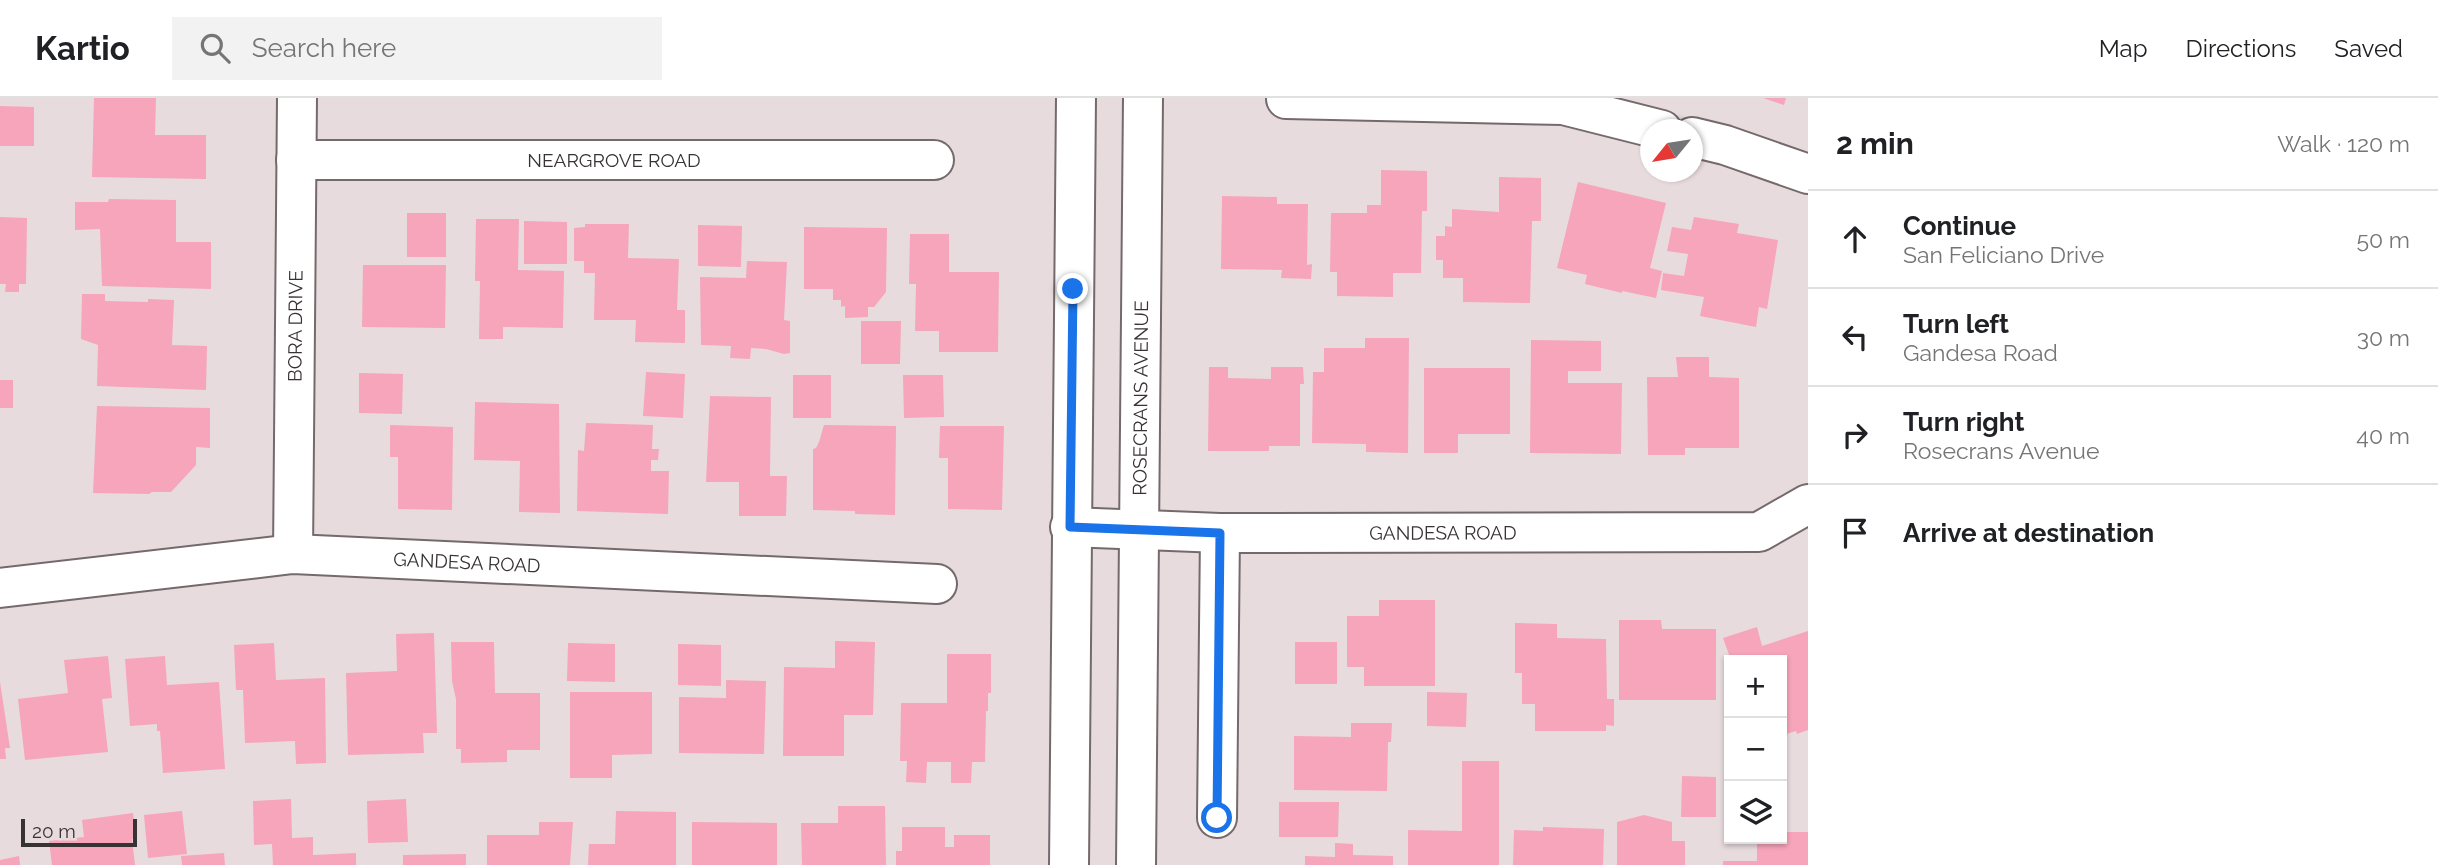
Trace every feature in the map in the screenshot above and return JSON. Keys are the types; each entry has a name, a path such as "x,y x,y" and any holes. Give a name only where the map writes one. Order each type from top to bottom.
{"street":[{"name":"BORA DRIVE","path":"293,554 297,98"},
{"path":"1069,865 1076,98"},
{"name":"ROSECRANS AVENUE","path":"1136,865 1143,98"},
{"path":"1286,99 1563,105 1640,124"},
{"path":"1703,140 1808,174"},
{"name":"NEARGROVE ROAD","path":"296,160 934,160"},
{"name":"GANDESA ROAD","path":"1070,527 1220,533 1759,532 1808,505"},
{"path":"1217,818 1220,533"},
{"name":"GANDESA ROAD","path":"0,588 293,554 937,584"}],"building":[{"path":"94,98 156,98 155,135 206,135 206,179 92,177"},
{"path":"1763,98 1786,98 1784,105"},
{"path":"0,106 34,107 34,146 0,146"},
{"path":"1381,170 1427,171 1427,211 1422,211 1421,273 1393,273 1393,297 1337,296 1337,272 1330,272 1331,213 1367,213 1367,205 1381,205"},
{"path":"1499,177 1541,178 1541,221 1532,221 1530,303 1463,302 1463,278 1443,278 1443,260 1436,260 1436,236 1445,236 1445,226 1452,227 1452,209 1499,212"},
{"path":"1578,182 1666,203 1650,268 1662,271 1656,298 1585,284 1587,275 1557,268"},
{"path":"1222,196 1277,197 1277,204 1308,204 1307,265 1312,264 1311,279 1281,278 1282,270 1221,269"},
{"path":"109,199 176,200 176,242 211,242 211,289 102,286 100,229 75,230 75,202 108,202"},
{"path":"407,213 446,213 446,257 407,257"},
{"path":"0,217 27,218 26,284 19,284 19,292 5,292 6,284 0,284"},
{"path":"1694,217 1739,224 1737,233 1778,240 1767,309 1759,307 1756,327 1700,316 1704,297 1661,290 1663,273 1684,276 1688,254 1667,251 1672,227 1691,230"},
{"path":"476,219 519,219 518,270 564,271 563,328 503,327 503,339 479,339 480,281 475,281"},
{"path":"524,221 567,222 567,264 524,264"},
{"path":"585,224 629,224 628,258 679,259 677,310 685,310 685,343 635,342 636,320 594,320 595,273 584,273 584,261 574,261 574,228 585,227"},
{"path":"698,225 742,226 741,267 698,266"},
{"path":"804,227 887,228 886,292 874,307 868,307 868,317 845,318 845,306 841,307 841,300 833,300 833,289 804,289"},
{"path":"910,234 949,234 949,272 999,272 998,352 939,352 939,331 915,331 916,284 909,284"},
{"path":"747,261 787,262 784,320 790,321 790,353 751,348 750,359 730,358 731,346 701,345 700,277 746,278"},
{"path":"363,265 446,265 445,328 362,327"},
{"path":"82,294 105,294 105,301 174,300 172,345 207,346 206,390 97,386 98,345 81,339"},
{"path":"861,321 901,321 900,364 861,364"},
{"path":"1365,338 1409,338 1408,453 1366,452 1366,444 1312,443 1313,372 1324,372 1324,348 1365,348"},
{"path":"1531,340 1601,341 1601,371 1568,371 1568,383 1622,383 1621,454 1530,453"},
{"path":"1676,357 1709,357 1709,377 1739,378 1739,448 1685,448 1685,455 1648,455 1647,377 1678,377"},
{"path":"1209,367 1228,367 1228,378 1271,379 1271,367 1303,367 1304,384 1300,384 1300,446 1269,446 1269,451 1208,451"},
{"path":"1424,368 1510,368 1510,434 1458,434 1458,453 1424,453"},
{"path":"646,372 685,374 683,418 643,416"},
{"path":"359,373 403,374 402,414 359,413"},
{"path":"793,375 831,375 831,418 793,418"},
{"path":"903,375 943,375 944,417 904,418"},
{"path":"0,380 13,380 13,408 0,408"},
{"path":"710,396 771,397 770,476 787,476 786,516 739,516 739,482 706,482"},
{"path":"475,402 559,404 560,513 519,512 520,461 474,460"},
{"path":"97,406 210,408 210,448 196,447 196,465 171,492 93,493"},
{"path":"586,423 653,425 652,449 659,449 658,460 651,460 651,471 669,471 668,514 577,511 578,450 584,451"},
{"path":"390,425 453,427 452,510 398,509 398,457 390,457"},
{"path":"824,425 896,426 895,515 813,510 813,449 819,442"},
{"path":"940,426 1004,426 1002,510 948,509 948,458 939,458"},
{"path":"1379,600 1435,600 1435,686 1364,686 1364,667 1347,667 1347,616 1379,616"},
{"path":"1619,620 1661,620 1662,629 1716,629 1716,700 1619,700"},
{"path":"1515,623 1557,624 1557,638 1606,639 1607,699 1614,699 1614,726 1606,725 1606,731 1535,731 1535,704 1522,704 1522,673 1515,673"},
{"path":"1757,627 1762,646 1808,631 1808,730 1787,734 1787,655 1729,655 1723,638"},
{"path":"434,633 437,733 423,733 424,753 348,755 346,673 397,671 396,634"},
{"path":"835,641 875,642 873,715 844,715 844,756 783,756 784,667 835,668"},
{"path":"451,642 494,642 495,693 540,693 540,750 507,750 507,762 461,763 461,749 456,749 456,699 452,681"},
{"path":"1295,642 1337,642 1337,684 1295,684"},
{"path":"274,643 276,680 325,678 326,763 296,764 295,741 245,743 243,690 236,690 234,645"},
{"path":"568,643 615,644 615,682 567,681"},
{"path":"678,644 721,645 721,686 678,685"},
{"path":"947,654 991,654 991,693 988,693 986,711 985,762 972,762 971,783 951,783 951,762 927,762 926,783 906,782 907,761 900,761 901,703 947,703"},
{"path":"108,656 112,698 102,699 108,752 25,760 18,699 68,693 64,660"},
{"path":"165,656 167,685 219,682 225,769 163,773 160,731 157,731 157,724 130,726 125,659"},
{"path":"726,680 766,681 764,754 679,753 679,697 726,698"},
{"path":"0,682 10,748 5,748 6,759 0,759"},
{"path":"570,692 652,692 652,754 612,755 612,778 570,778"},
{"path":"1427,692 1467,693 1466,727 1427,726"},
{"path":"1351,723 1392,723 1391,742 1388,742 1387,791 1294,790 1294,736 1351,737"},
{"path":"1462,761 1499,761 1499,865 1408,865 1408,830 1462,831"},
{"path":"1682,776 1716,777 1716,817 1681,817"},
{"path":"291,799 292,838 313,837 313,855 356,853 356,865 273,865 272,844 254,845 253,801"},
{"path":"406,799 408,842 368,843 367,801"},
{"path":"1279,802 1339,802 1338,837 1279,837"},
{"path":"838,806 885,806 886,865 802,865 801,823 838,823"},
{"path":"182,811 187,854 148,858 144,815"},
{"path":"616,811 676,812 676,865 588,865 589,844 615,844"},
{"path":"133,813 135,865 52,865 49,841 84,837 82,820"},
{"path":"1644,815 1672,822 1672,841 1685,841 1685,865 1617,865 1617,822"},
{"path":"539,822 573,822 570,865 487,865 487,835 539,835"},
{"path":"692,822 777,823 777,865 692,865"},
{"path":"902,827 945,827 945,847 954,847 954,835 990,835 990,865 896,865 896,851 902,851"},
{"path":"1543,827 1604,829 1603,865 1513,865 1514,830 1543,831"},
{"path":"1787,832 1808,832 1808,865 1723,865 1723,861 1757,861 1757,844 1787,844"},
{"path":"1335,843 1353,844 1353,855 1393,856 1393,865 1305,865 1305,856 1335,857"},
{"path":"224,853 225,865 182,865 181,856"},
{"path":"466,854 466,865 403,865 403,855"},
{"path":"19,856 20,865 0,865 0,860"}],"route":[{"path":"1073,289 1070,527 1220,533 1217,818"}]}
